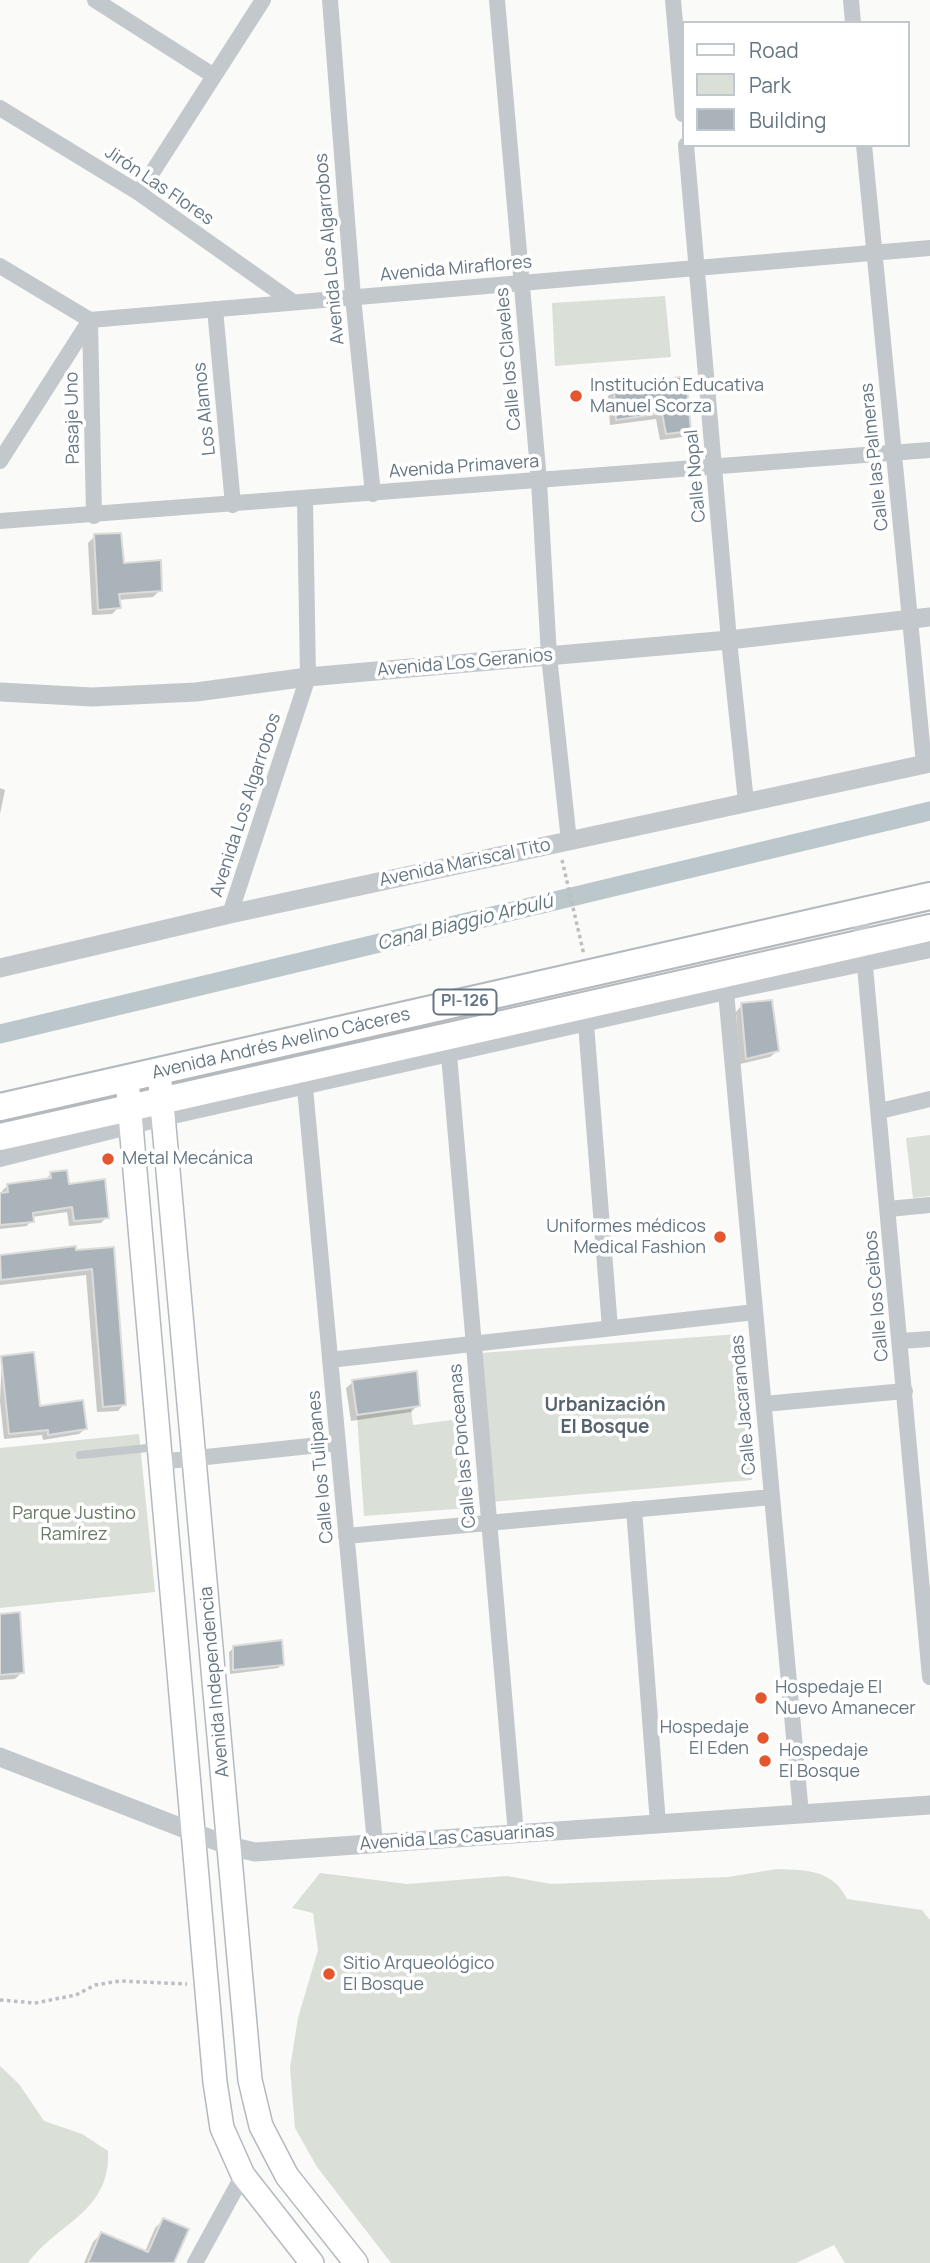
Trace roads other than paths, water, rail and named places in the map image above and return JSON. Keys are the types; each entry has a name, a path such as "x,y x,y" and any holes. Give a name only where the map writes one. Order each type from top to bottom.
{"highway":[{"name":"Avenida Andrés Avelino Cáceres","path":"0,1107 930,896"},
{"name":"Avenida Andrés Avelino Cáceres","path":"0,1138 129,1117 866,953 930,928"}],"main road":[{"name":"Avenida Independencia","path":"159,1071 250,2080 261,2126 287,2176 356,2263"},
{"name":"Avenida Independencia","path":"127,1079 206,1985 222,2128 243,2175 312,2263"}],"street":[{"path":"95,0 214,76"},
{"path":"139,193 263,0"},
{"name":"Avenida Los Algarrobos","path":"330,0 353,297 373,494"},
{"name":"Calle los Claveles","path":"497,0 539,481 549,656 565,850"},
{"path":"673,0 682,103"},
{"path":"851,0 853,21"},
{"name":"Jirón Las Flores","path":"0,108 139,193 293,302"},
{"name":"Calle Nopal","path":"686,147 729,640 746,803"},
{"name":"Calle las Palmeras","path":"864,147 894,453 920,618 927,763"},
{"name":"Avenida Miraflores","path":"90,320 930,248"},
{"path":"0,266 90,320 0,461"},
{"name":"Los Alamos","path":"215,309 233,505"},
{"name":"Pasaje Uno","path":"90,320 94,516"},
{"name":"Avenida Primavera","path":"0,521 94,516 930,450"},
{"name":"Avenida Los Algarrobos","path":"230,914 308,677 305,499"},
{"name":"Avenida Los Geranios","path":"0,692 92,697 183,692 308,677 729,640 920,618"},
{"name":"Avenida Mariscal Tito","path":"0,968 230,914 565,850 746,803 927,763"},
{"name":"Calle los Ceibos","path":"860,912 928,1623 930,1677"},
{"name":"Avenida Andrés Avelino Cáceres","path":"163,1109 304,1088 726,992 866,953 930,950"},
{"name":"Calle Jacarandas","path":"726,992 801,1814"},
{"path":"586,1024 610,1328"},
{"name":"Calle las Ponceanas","path":"449,1055 516,1834"},
{"name":"Calle los Tulipanes","path":"304,1088 375,1844"},
{"path":"880,1111 930,1099"},
{"name":"Avenida Andrés Avelino Cáceres","path":"0,1159 129,1117"},
{"path":"889,1209 930,1205"},
{"path":"330,1360 755,1312"},
{"path":"900,1341 930,1339"},
{"path":"764,1404 905,1391"},
{"path":"158,1454 195,1459 338,1443"},
{"path":"913,1481 930,1480"},
{"path":"346,1536 772,1497"},
{"path":"635,1509 658,1824"},
{"name":"Avenida Las Casuarinas","path":"0,1757 229,1846 255,1852 930,1805"},
{"path":"195,2263 243,2175"}],"lane":[{"path":"80,1455 158,1454"}],"waterway":[{"name":"Canal Biaggio Arbulú","path":"0,1034 930,811"}],"place":[{"name":"Institución Educativa Manuel Scorza","path":"576,396"},
{"name":"Metal Mecánica","path":"108,1159"},
{"name":"Uniformes médicos Medical Fashion","path":"720,1237"},
{"name":"Hospedaje El Nuevo Amanecer","path":"761,1698"},
{"name":"Hospedaje El Eden","path":"763,1738"},
{"name":"Hospedaje El Bosque","path":"765,1761"},
{"name":"Sitio Arqueológico El Bosque","path":"329,1974"}],"district":[{"name":"Urbanización El Bosque","path":"605,1417"}],"park label":[{"name":"Parque Justino Ramírez","path":"74,1524"}]}
